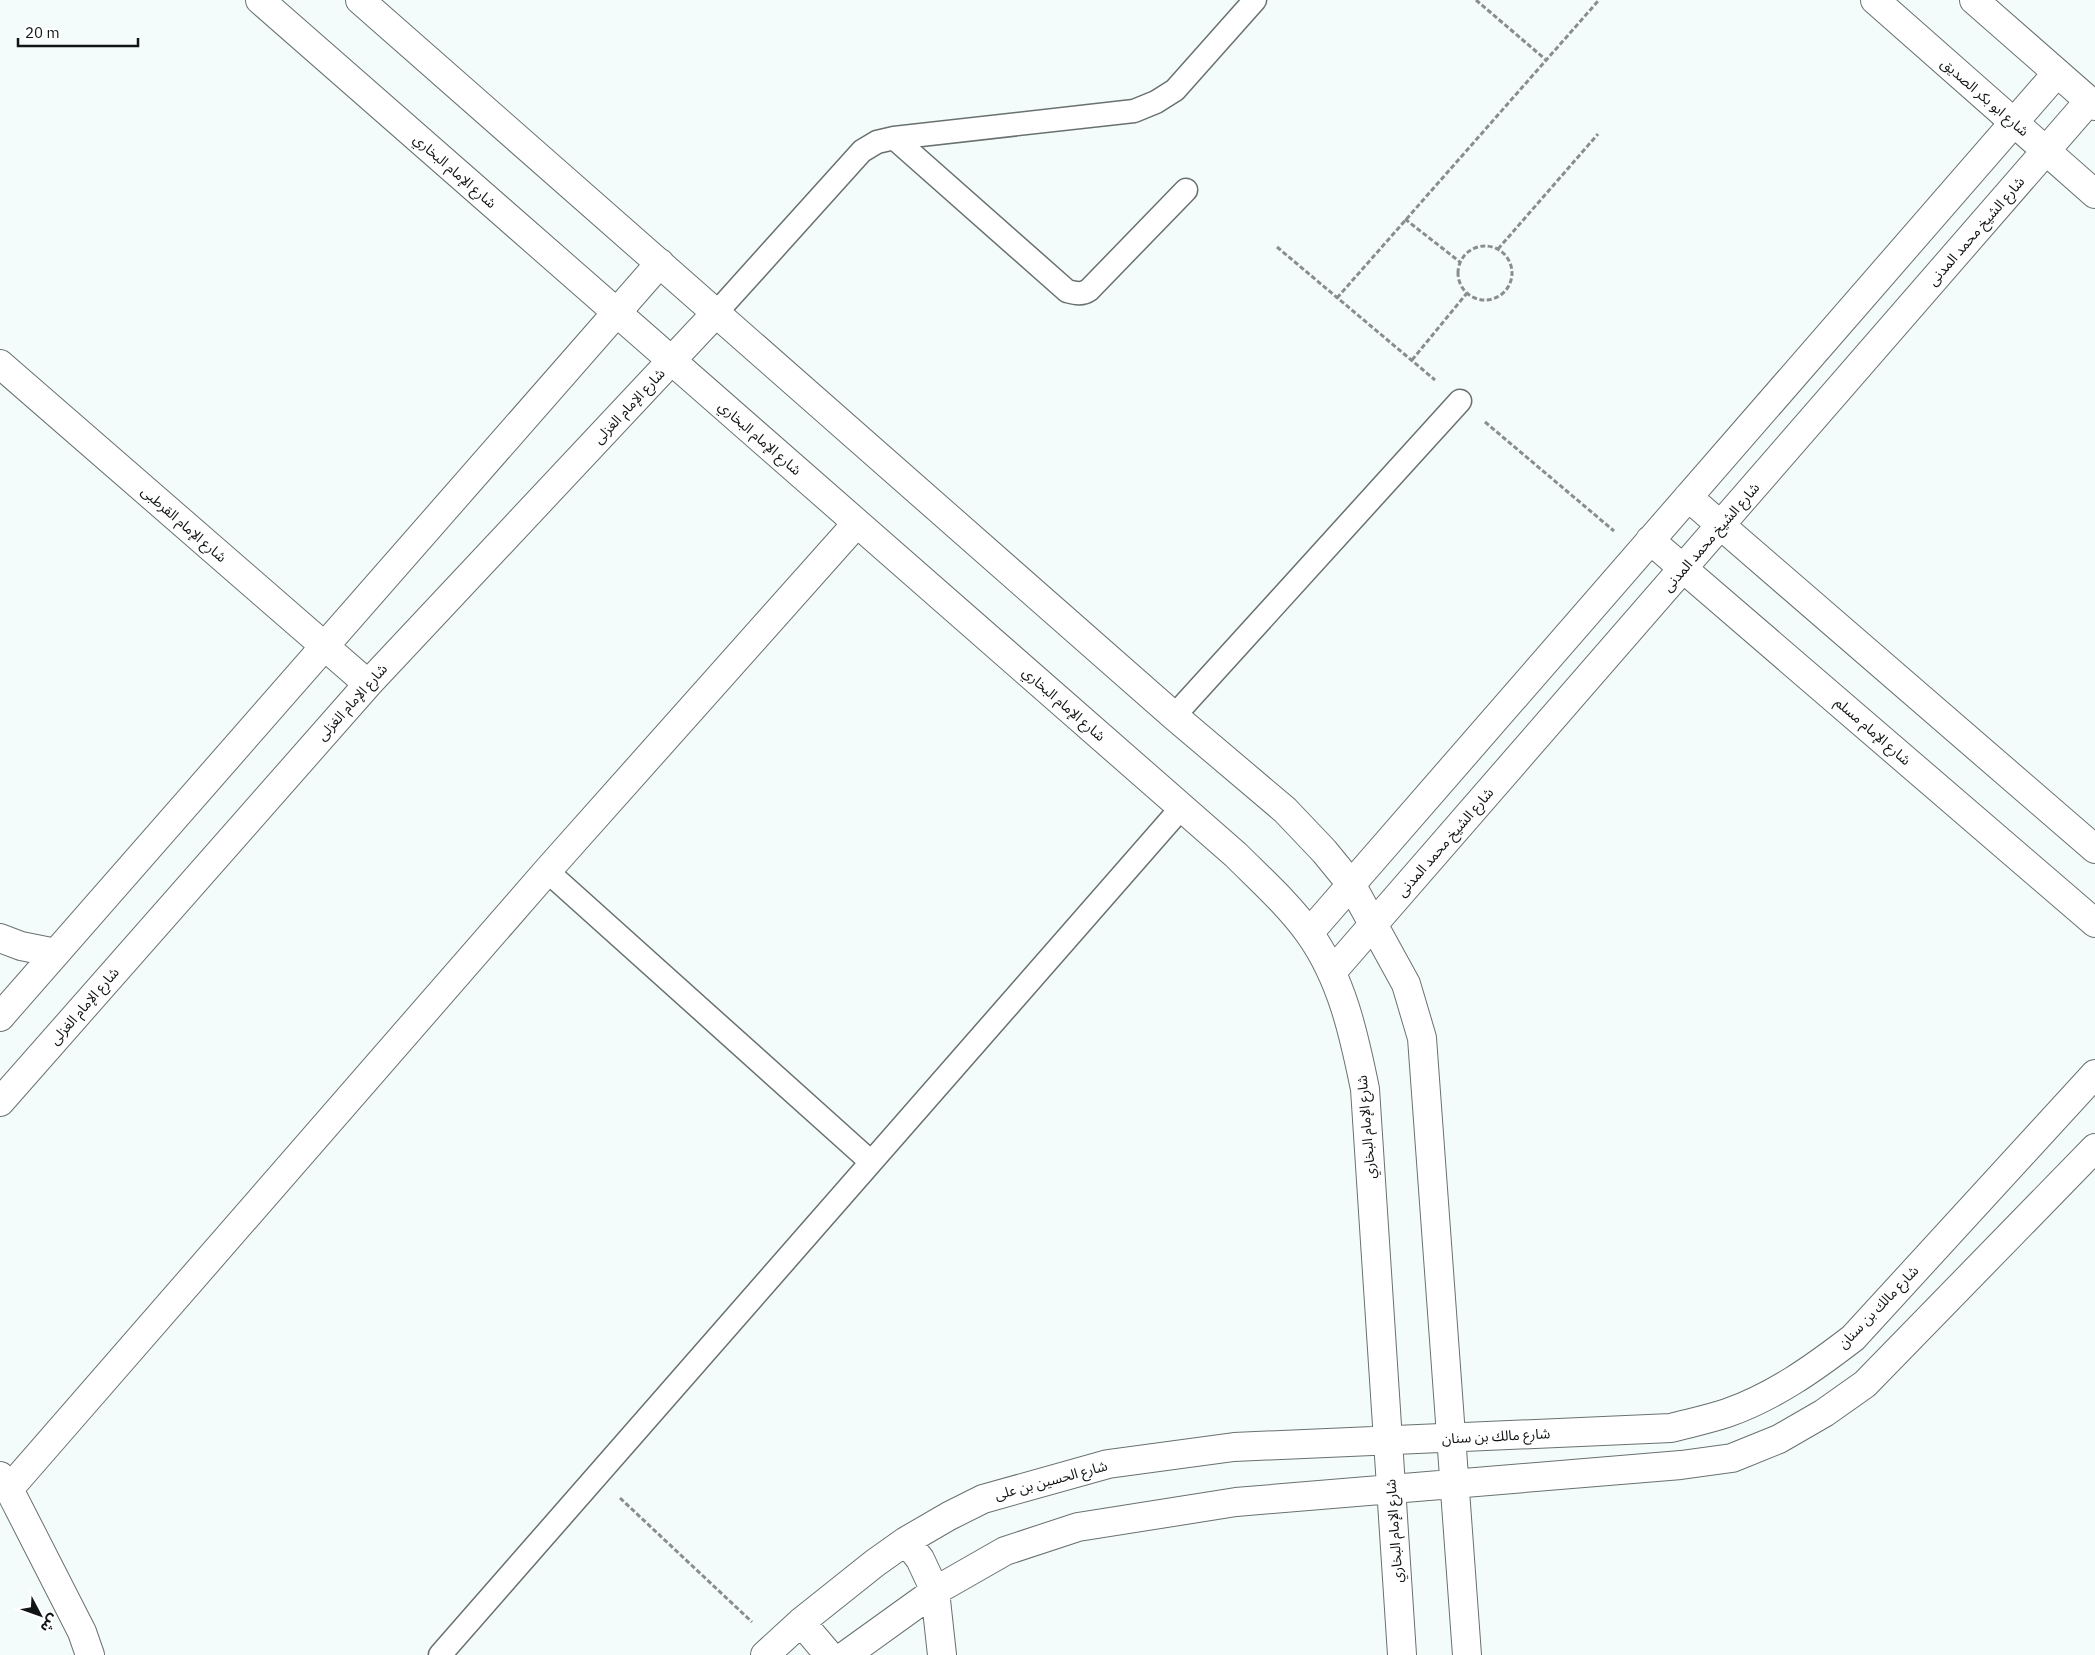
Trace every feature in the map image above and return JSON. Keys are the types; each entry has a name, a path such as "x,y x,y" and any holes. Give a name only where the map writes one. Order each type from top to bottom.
{"street":[{"name":"شارع الإمام البخاري","path":"260,0 1236,855 1276,895 1309,933 1332,972 1353,1029 1365,1089 1402,1655"},
{"path":"360,0 1174,716 1285,810 1324,851 1351,884 1406,984 1422,1038 1467,1655"},
{"name":"شارع ابو بكر الصديق","path":"1874,0 2095,194"},
{"path":"1974,0 2092,103"},
{"path":"1309,933 2057,73"},
{"name":"شارع الشيخ محمد المدنى","path":"1332,972 2046,150 2092,103"},
{"path":"0,1017 660,263"},
{"name":"شارع الإمام الغزلى","path":"0,1102 368,684 716,313"},
{"name":"شارع الإمام القرطبى","path":"0,364 368,684"},
{"path":"1688,497 2095,849"},
{"path":"90,1655 82,1632 4,1483 857,523"},
{"name":"شارع الإمام مسلم","path":"1650,540 2095,923"},
{"path":"0,938 21,946 56,953"},
{"name":"شارع مالك بن سنان","path":"1388,1441 1671,1428 1727,1413 1772,1394 1813,1369 1853,1338 2095,1074"},
{"path":"846,1655 935,1591 1005,1551 1078,1527 1236,1502 1681,1465 1732,1458 1779,1439 1824,1413 1865,1384 2095,1148"},
{"name":"شارع الحسين بن على","path":"770,1650 801,1622 875,1563 906,1541 982,1499 1108,1464 1234,1447 1388,1441"},
{"path":"906,1541 920,1559 935,1591 942,1655"},
{"path":"801,1622 829,1655"}],"lane":[{"path":"716,313 862,151 877,142 894,138 1134,111 1156,102 1175,90 1255,0"},
{"path":"894,138 1067,290 1073,293 1085,293 1089,290 1186,190"},
{"path":"1174,716 1460,401"},
{"path":"440,1655 1182,807"},
{"path":"547,871 871,1162"}],"path":[{"path":"1476,0 1545,59"},
{"path":"1337,298 1545,59 1599,0"},
{"path":"1498,249 1598,134"},
{"path":"1405,219 1460,262"},
{"path":"1487,246 1498,249 1506,256 1512,266 1511,278 1507,288 1499,296 1488,299 1477,298 1467,293 1460,285 1458,273 1460,262 1466,253 1476,247 1487,246"},
{"path":"1412,360 1467,293"},
{"path":"596,1476 770,1650"}]}
